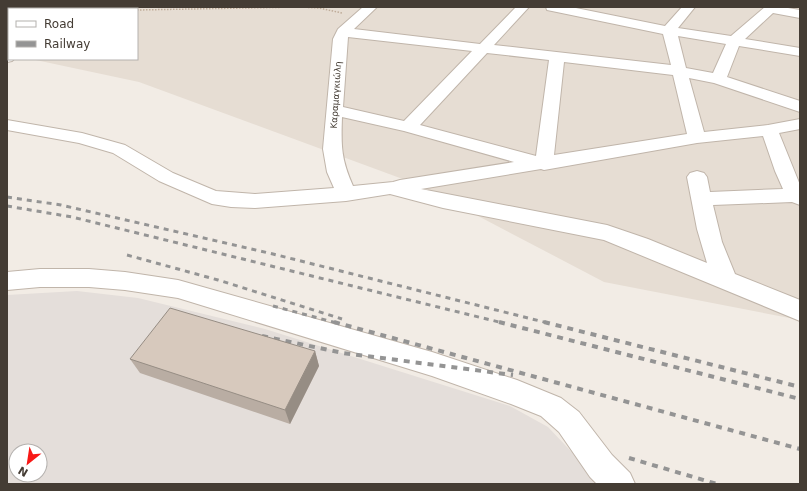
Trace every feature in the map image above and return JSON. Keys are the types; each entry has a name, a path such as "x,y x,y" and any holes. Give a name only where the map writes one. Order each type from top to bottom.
{"street":[{"path":"344,32 371,7"},
{"path":"408,127 523,7"},
{"path":"552,7 669,30 800,52"},
{"path":"669,30 689,7"},
{"path":"718,79 734,41 772,8 800,14"},
{"path":"669,30 697,138"},
{"path":"344,32 679,71 718,79 800,107"},
{"name":"Καραμαγκιώλη","path":"344,32 340,39 332,149 337,172 346,194"},
{"path":"544,164 557,57"},
{"path":"334,110 408,127 544,164"},
{"path":"7,125 82,138 119,149 166,177 212,197 231,200 255,201 346,194 390,188 697,138 768,130 800,124"},
{"path":"702,199 799,196 777,151 775,137 768,130"},
{"path":"697,176 708,235 716,261 726,280"},
{"path":"390,188 450,203 607,233 640,245 800,311"},
{"path":"7,281 40,278 89,278 125,281 178,289 432,364 551,406 569,422 601,466 618,484"}],"path":[{"path":"138,10 300,7 335,10 358,18"}],"shaded area":[{"path":"7,7 800,7 800,320 604,282 419,185 139,82 36,60 138,60 138,8 8,8 7,54"},
{"path":"77,291 138,298 265,329 510,406 548,427 602,484 7,484 7,295"}],"building":[{"path":"170,308 315,351 285,410 130,359"}],"railway":[{"path":"7,197 61,205 273,254 548,323"},
{"path":"7,206 72,217 501,322"},
{"path":"127,255 218,280 342,319"},
{"path":"273,306 337,323"},
{"path":"334,322 800,449"},
{"path":"501,322 800,399"},
{"path":"544,322 800,387"},
{"path":"262,336 343,353 513,375"},
{"path":"629,458 717,484"}]}
